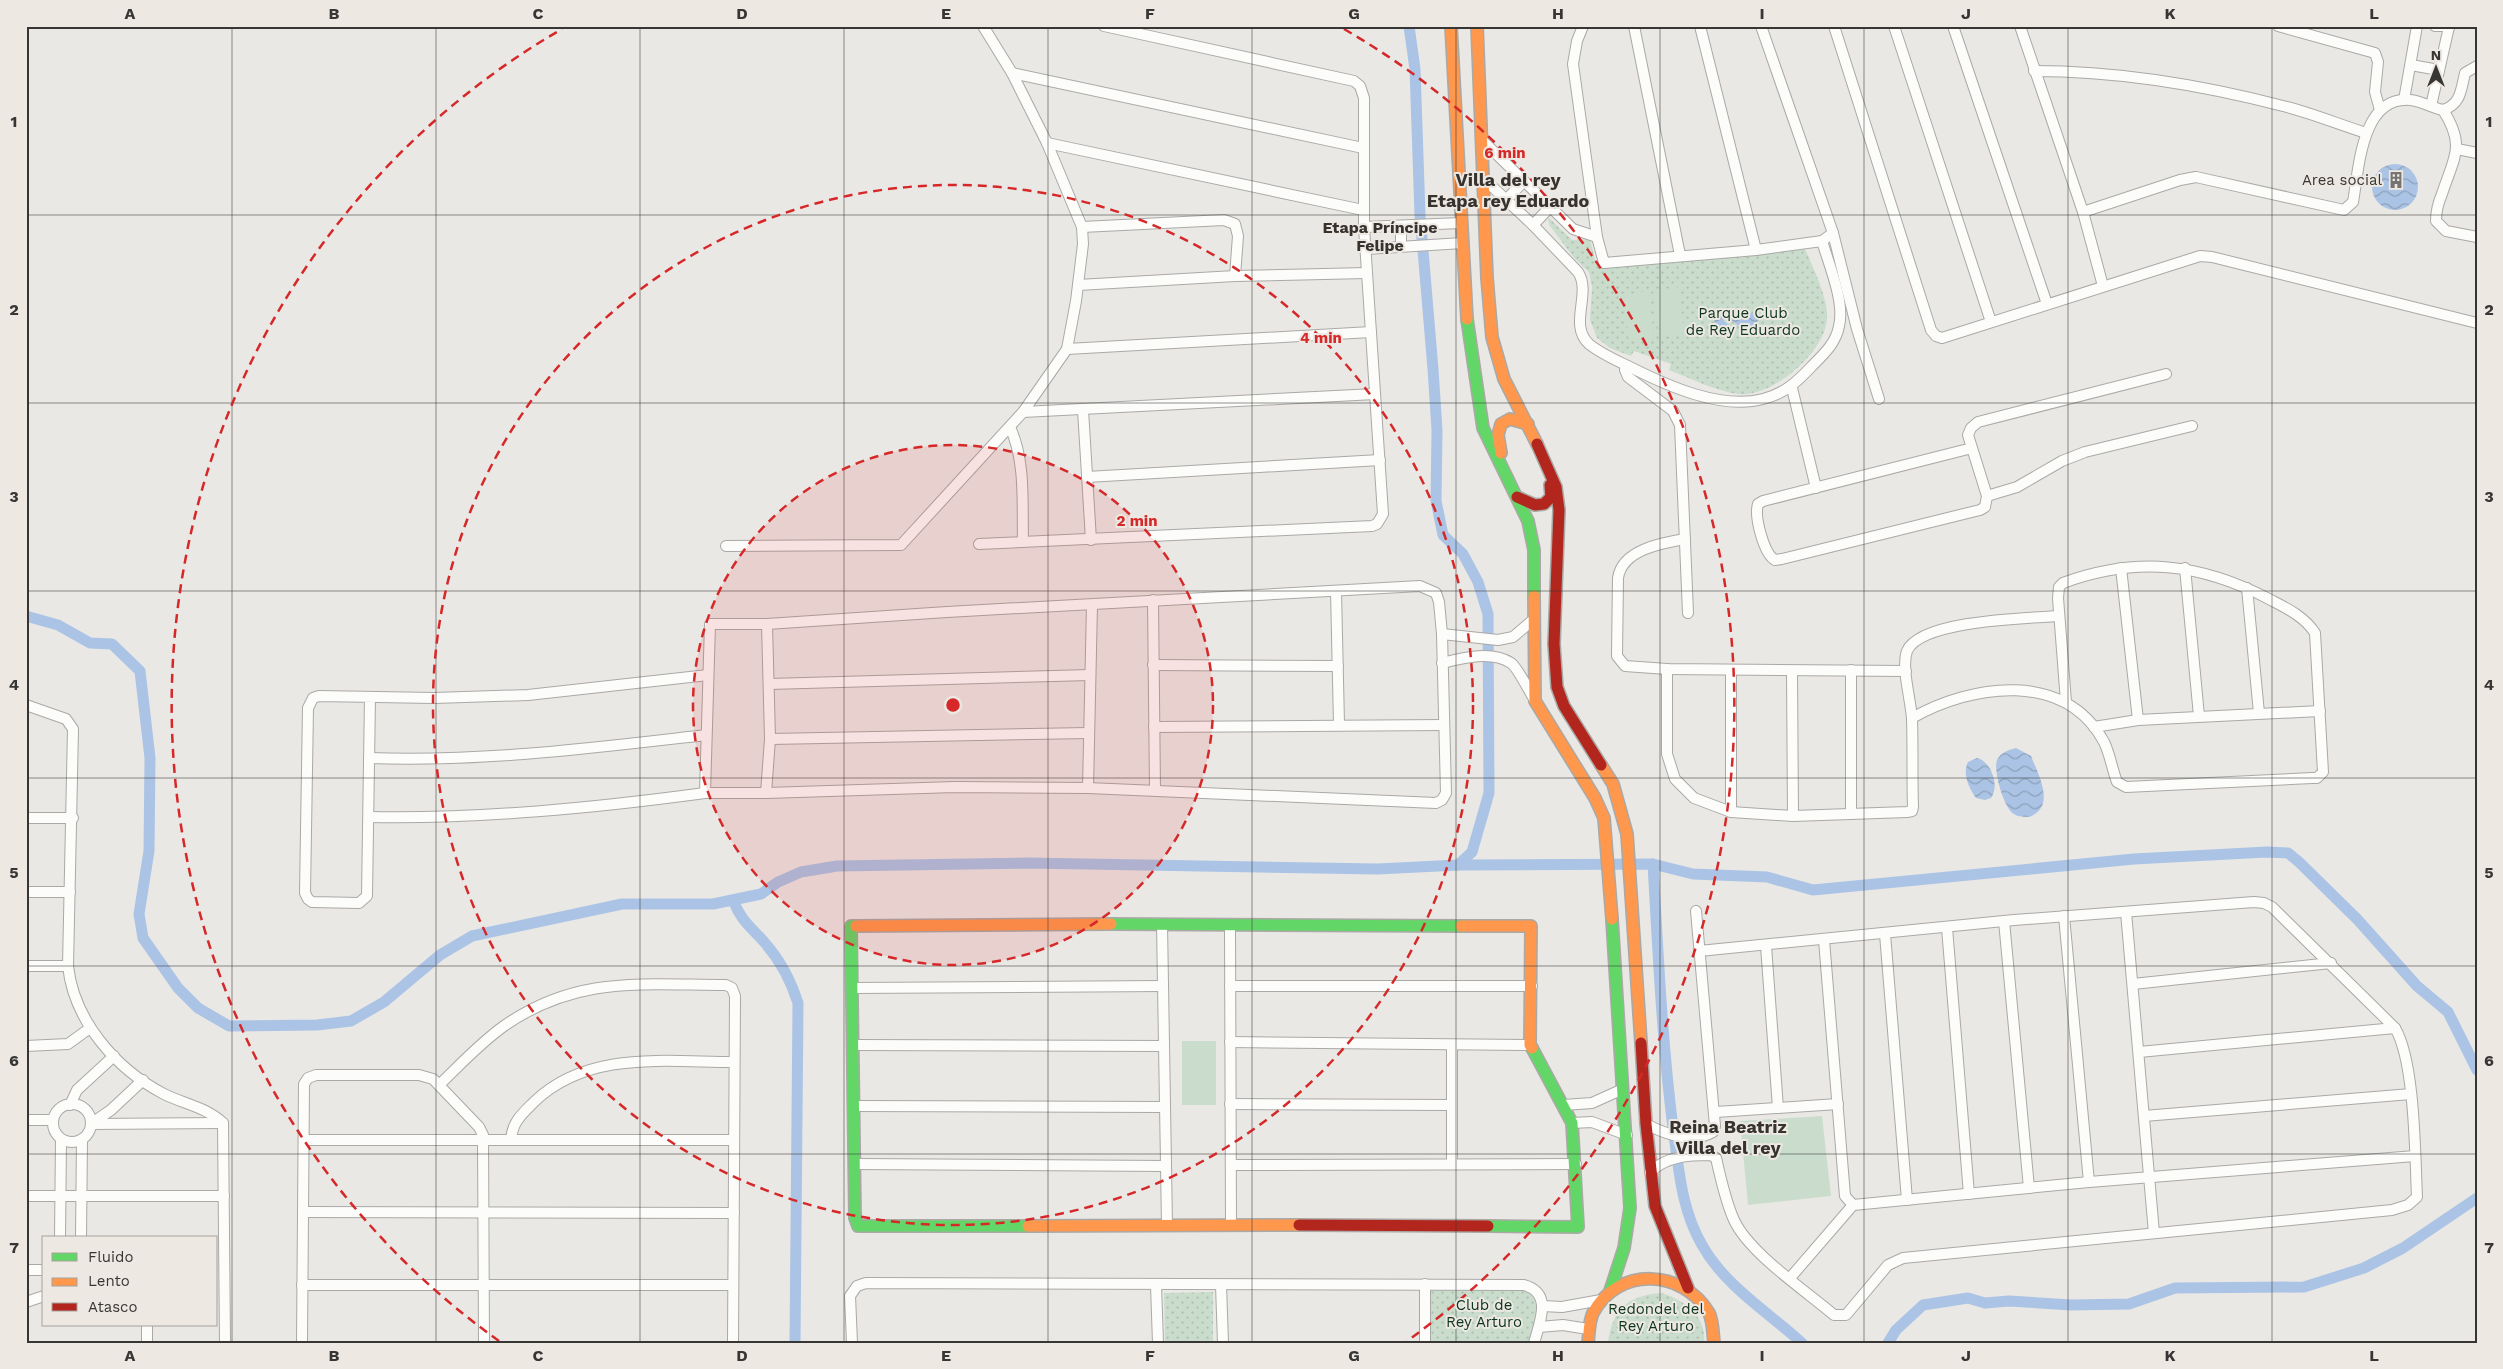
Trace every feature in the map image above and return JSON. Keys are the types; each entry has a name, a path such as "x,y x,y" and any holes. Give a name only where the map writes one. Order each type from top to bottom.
{"street":[{"path":"726,546 901,545 1023,412 1067,349 1078,285 1082,227 1047,143 1012,73 984,26"},
{"path":"979,544 1372,526 1377,524 1383,514 1364,227 1364,98 1360,86 1354,81 1104,26"},
{"path":"1451,26 1468,337 1483,428 1528,521 1534,550 1535,701"},
{"path":"1477,26 1487,278 1492,337 1504,379 1528,424 1556,487 1559,510 1554,644 1557,686 1564,706 1613,784 1622,809 1627,834 1650,1172 1656,1206 1688,1288"},
{"path":"1583,26 1577,41 1573,64 1597,237 1604,263 1756,250 1822,241 1833,233"},
{"path":"1634,26 1680,255"},
{"path":"1700,26 1756,250"},
{"path":"1761,26 1833,233 1857,329 1879,399"},
{"path":"1834,26 1932,332 1942,338 2192,257 2206,256 2477,323"},
{"path":"1894,26 1991,322"},
{"path":"1954,26 2047,304"},
{"path":"2020,26 2083,212 2103,286"},
{"path":"2278,26 2375,53 2378,62 2375,92 2380,110"},
{"path":"2404,100 2418,26"},
{"path":"2431,106 2449,27 2435,26"},
{"path":"2411,65 2439,70"},
{"path":"2083,212 2180,180 2196,177 2344,210 2353,202 2366,133 2371,121 2380,110 2392,103 2404,100 2443,110 2452,107 2458,101 2465,73 2477,66"},
{"path":"2034,71 2074,71 2180,84 2283,106 2366,133"},
{"path":"1012,73 1363,148"},
{"path":"2443,110 2456,132 2457,148 2437,207 2436,221 2446,231 2477,237"},
{"path":"1482,141 1573,229 1597,237"},
{"path":"1047,143 1364,210"},
{"path":"2457,148 2477,153"},
{"path":"1484,179 1533,225 1583,280 1584,289 1580,320 1582,332 1588,343 1627,366 1675,389 1724,401 1762,400 1792,388 1832,345 1839,327 1841,310 1822,241"},
{"path":"1506,200 1524,180"},
{"path":"1533,225 1550,206"},
{"path":"1082,227 1224,220 1235,224 1238,236 1235,276"},
{"path":"1364,227 1401,227 1461,223"},
{"path":"1401,227 1402,246"},
{"path":"1366,249 1463,243"},
{"path":"1078,285 1235,276 1368,273"},
{"path":"1067,349 1371,332"},
{"path":"1627,366 1625,370 1628,377 1673,411 1680,425 1688,613"},
{"path":"1972,448 1763,501 1758,504 1756,514 1766,553 1770,557 1782,559 1980,510 1984,506 1987,496 1968,435 1971,428 1978,422 2166,374"},
{"path":"1792,388 1816,488"},
{"path":"1023,412 1375,394"},
{"path":"1083,410 1091,540"},
{"path":"1507,479 1498,428 1504,419 1517,420 1528,424"},
{"path":"1987,496 2016,487 2062,461 2085,452 2192,426"},
{"path":"1010,427 1017,442 1020,460 1023,542"},
{"path":"1517,497 1536,506 1549,502 1551,491 1542,454"},
{"path":"1087,477 1380,460"},
{"path":"1685,539 1662,543 1628,559 1621,567 1618,578 1619,660 1629,668 1792,671 1906,670"},
{"path":"1912,718 1957,698 1985,692 2016,689 2040,692 2066,702 2094,727 2105,744 2117,782 2126,787 2312,778 2320,776 2324,768 2315,633 2306,621 2294,613 2247,588 2214,575 2185,568 2139,566 2121,568 2063,583 2058,587 2066,702"},
{"path":"2121,568 2138,720"},
{"path":"2185,568 2199,716"},
{"path":"369,817 489,816 590,807 705,793 955,787 1154,790 1436,803 1442,800 1446,793 1440,602 1436,593 1427,588 1153,600 767,624 710,624 705,793"},
{"path":"2247,588 2259,713"},
{"path":"1336,591 1339,724"},
{"path":"1153,600 1154,790"},
{"path":"1088,788 1092,604"},
{"path":"1667,669 1667,754 1675,779 1694,798 1731,812 1793,816 1912,811 1912,718 1906,670 1907,651 1910,646 1924,636 1974,621 2059,616"},
{"path":"1442,634 1498,640 1513,637 1534,619"},
{"path":"766,793 770,739 767,624"},
{"path":"1442,663 1470,657 1497,658 1512,663 1594,798 1604,818 1622,1089 1627,1135 1630,1208 1624,1248 1610,1291"},
{"path":"1153,665 1338,666"},
{"path":"1731,812 1732,670"},
{"path":"1851,670 1851,814"},
{"path":"1792,671 1793,816"},
{"path":"370,697 366,899 359,903 310,901 305,893 308,704 313,698 319,696 434,698 528,695 708,675"},
{"path":"769,684 1090,675"},
{"path":"26,705 66,719 72,725 73,818 68,966 73,991 90,1028 114,1056 143,1080 165,1094 212,1113 223,1122 224,1196 220,1269 225,1343"},
{"path":"2094,727 2138,720 2320,711"},
{"path":"1154,727 1339,724 1444,725"},
{"path":"770,739 1089,733"},
{"path":"369,758 440,759 502,757 706,735"},
{"path":"26,818 73,818"},
{"path":"26,892 70,892"},
{"path":"1650,1172 1663,1162 1675,1158 1711,1155 1716,1158 1723,1189 1735,1222 1756,1250 1834,1315 1840,1317 1846,1316 1888,1265 1903,1258 2392,1210 2408,1205 2417,1197 2411,1094 2402,1039 2395,1028 2331,963 2272,907 2264,903 2254,902 2004,921 1766,946 1699,951"},
{"path":"1646,1124 1664,1134 1697,1137 1713,1132 1716,1112 1696,912"},
{"path":"2126,912 2154,1233"},
{"path":"2064,916 2089,1182"},
{"path":"2004,921 2029,1188"},
{"path":"1162,924 1167,1225"},
{"path":"1230,925 1231,1225"},
{"path":"1230,925 1531,926 1532,986 1530,1045 1572,1123 1576,1164 1578,1227 1231,1225 860,1226 855,1221 851,926 1230,925"},
{"path":"1946,928 1969,1194"},
{"path":"1885,934 1908,1200"},
{"path":"1824,940 1845,1196 1853,1205"},
{"path":"1766,946 1778,1108"},
{"path":"2132,984 2331,963"},
{"path":"26,966 68,966"},
{"path":"439,1085 489,1038 530,1010 578,991 623,984 729,986 735,996 733,1343"},
{"path":"852,988 1163,986"},
{"path":"1230,986 1532,986"},
{"path":"26,1046 68,1044 90,1028"},
{"path":"2139,1052 2395,1028"},
{"path":"1230,1042 1530,1045"},
{"path":"853,1045 1164,1046"},
{"path":"1452,1045 1452,1164"},
{"path":"60,1236 61,1139 54,1130 53,1120 59,1109 70,1104 76,1090 114,1056"},
{"path":"510,1140 514,1123 544,1093 562,1080 591,1068 622,1062 734,1062"},
{"path":"302,1343 304,1084 312,1076 419,1074 429,1076 439,1085 479,1127 484,1140 484,1343"},
{"path":"91,1124 110,1110 143,1080"},
{"path":"1564,1105 1592,1103 1622,1089"},
{"path":"2144,1116 2411,1094"},
{"path":"61,1139 75,1142 82,1139 90,1130 91,1124 87,1112 70,1104"},
{"path":"1230,1104 1452,1106"},
{"path":"1716,1112 1838,1104"},
{"path":"854,1106 1165,1106"},
{"path":"26,1120 53,1120"},
{"path":"91,1124 223,1122"},
{"path":"1572,1123 1592,1122 1627,1135"},
{"path":"81,1236 82,1139"},
{"path":"304,1140 734,1140"},
{"path":"1790,1278 1853,1205 2089,1182 2415,1156"},
{"path":"855,1164 1166,1166"},
{"path":"1230,1165 1576,1164"},
{"path":"26,1196 224,1196"},
{"path":"303,1212 484,1214 734,1213"},
{"path":"26,1270 42,1270"},
{"path":"1588,1343 1588,1329 1593,1314 1601,1300 1610,1291 1628,1281 1649,1276 1670,1279 1688,1288 1702,1301 1711,1317 1714,1343"},
{"path":"852,1343 850,1296 857,1286 866,1284 1524,1285 1535,1288 1541,1294 1542,1306 1539,1327 1534,1343"},
{"path":"1425,1284 1425,1343"},
{"path":"302,1285 733,1286"},
{"path":"1156,1285 1158,1343"},
{"path":"1221,1285 1224,1343"},
{"path":"26,1302 42,1297"},
{"path":"1542,1306 1562,1307 1601,1300"},
{"path":"1539,1327 1563,1325 1588,1329"},
{"path":"146,1326 147,1343"}],"green space":[{"name":"Parque Club de Rey Eduardo","path":"1549,218 1572,240 1590,239 1596,264 1803,245 1819,281 1825,301 1827,318 1824,331 1817,345 1795,370 1781,381 1766,389 1752,393 1738,394 1720,390 1669,370 1671,364 1634,351 1631,356 1610,348 1597,338 1590,320 1592,287 1589,272 1575,259 1550,226"},
{"path":"1679,287 1684,333 1659,337 1653,291"},
{"path":"1649,291 1654,338 1629,341 1623,295"},
{"path":"1182,1041 1216,1041 1216,1105 1182,1105"},
{"path":"1822,1116 1831,1196 1748,1205 1740,1121"},
{"name":"Club de Rey Arturo","path":"1425,1284 1524,1285 1541,1294 1534,1343 1425,1343"},
{"path":"1213,1292 1213,1343 1165,1343 1164,1293"},
{"name":"Redondel del Rey Arturo","path":"1662,1293 1686,1305 1698,1317 1704,1333 1704,1343 1608,1343 1613,1321 1624,1306 1640,1297"}],"water":[{"path":"2395,164 2408,168 2414,174 2418,187 2414,200 2408,206 2395,210 2382,206 2376,200 2372,187 2376,174 2382,168"},
{"path":"1725,309 1724,321 1734,329 1726,334 1715,326 1714,320 1717,312"},
{"path":"1731,310 1759,314 1756,328 1739,326 1730,319"},
{"path":"2016,748 2031,756 2043,790 2042,806 2029,817 2017,816 2010,811 1998,780 1997,760 2003,753"},
{"path":"1977,758 1986,764 1993,775 1994,793 1991,798 1985,800 1976,798 1966,776 1968,762"}],"waterway":[{"path":"26,616 58,625 90,643 112,644 140,671 150,758 149,851 139,914 143,938 178,988 198,1008 229,1026 317,1025 351,1021 384,1002 440,955 472,936 622,904 713,904 761,894 778,882 801,872 837,866 1028,863 1378,869 1458,865 1472,852 1489,793 1488,614 1478,582 1463,554 1443,535 1436,501 1437,430 1420,215 1415,69 1409,26"},
{"path":"1458,865 1653,864 1693,874 1767,877 1813,890 2134,859 2267,852 2288,853 2357,919 2417,986 2448,1012 2477,1070"},
{"path":"1653,864 1669,1095 1679,1174 1689,1217 1702,1245 1723,1273 1748,1298 1802,1343"},
{"path":"733,900 743,919 781,964 798,1003 795,1343"},
{"path":"1888,1343 1896,1330 1923,1305 1968,1298 1985,1303 2009,1301 2071,1305 2129,1304 2175,1288 2304,1287 2364,1268 2403,1248 2477,1198"}],"traffic: fast":[{"path":"1467,319 1483,428 1528,521 1534,550 1534,596"},
{"path":"1610,1291 1624,1248 1630,1208 1612,919"},
{"path":"1111,924 1461,926"},
{"path":"856,926 851,926 855,1218 858,1226 1028,1226"},
{"path":"1488,1226 1578,1227 1572,1123 1532,1048"}],"traffic: slow":[{"path":"1451,26 1467,319"},
{"path":"1477,26 1487,278 1492,337 1504,379 1537,444"},
{"path":"1501,453 1498,435 1501,424 1510,419 1528,424"},
{"path":"1534,596 1535,701 1595,798 1604,818 1612,919"},
{"path":"1601,765 1613,784 1627,834 1641,1043"},
{"path":"856,926 1111,924"},
{"path":"1461,926 1531,926 1530,1045 1532,1048"},
{"path":"1028,1226 1299,1225"},
{"path":"1588,1343 1593,1313 1604,1298 1618,1287 1634,1281 1651,1279 1667,1281 1683,1288 1698,1298 1709,1313 1714,1343"}],"traffic: jam":[{"path":"1537,444 1556,487 1559,510 1554,644 1557,687 1564,706 1601,765"},
{"path":"1517,497 1535,505 1544,504 1551,497 1550,485"},
{"path":"1641,1043 1646,1124 1655,1206 1688,1288"},
{"path":"1299,1225 1488,1226"}],"place":[{"name":"Area social","path":"2396,180"}],"district":[{"name":"Villa del rey Etapa rey Eduardo","path":"1508,189"},
{"name":"Etapa Príncipe Felipe","path":"1380,236"},
{"name":"Reina Beatriz Villa del rey","path":"1728,1136"}]}
